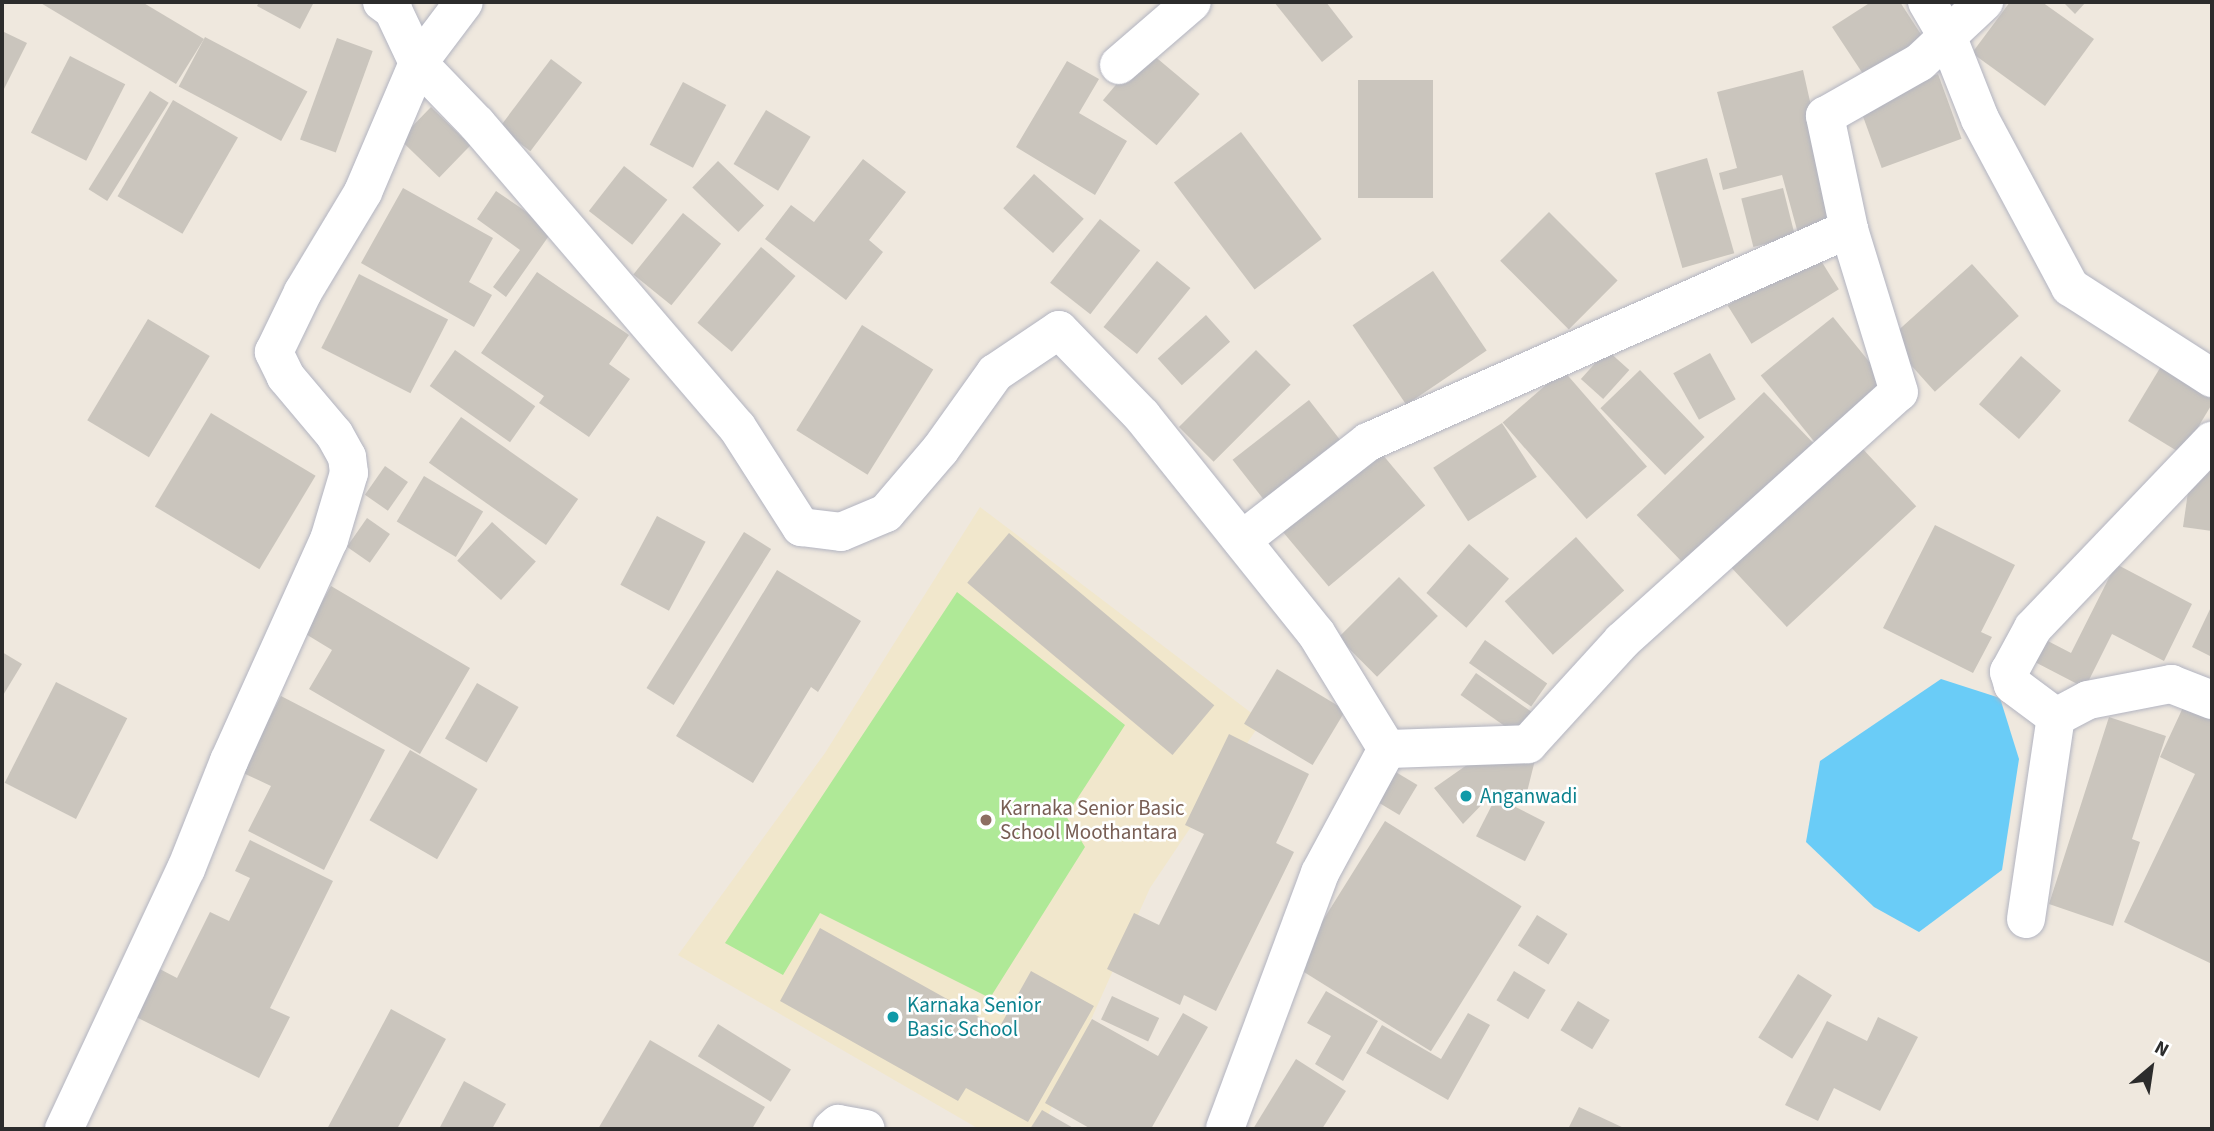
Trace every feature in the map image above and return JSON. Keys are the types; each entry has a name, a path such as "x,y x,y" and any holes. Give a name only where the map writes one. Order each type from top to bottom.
{"street":[{"path":"382,2 393,10 418,63 477,124 737,428 801,527 841,532 886,513 940,450 995,373 1059,330 1142,416 1316,634 1387,749"},
{"path":"64,1129 186,869 229,761 329,540 349,473 347,457 334,434 286,377 274,352 303,292 363,192 418,63 464,2"},
{"path":"1119,65 1192,2"},
{"path":"1927,2 1948,38 1980,119 2070,287 2212,377"},
{"path":"1387,749 1528,744 1622,641 1899,392 1849,229 1825,116 1920,62 1984,2"},
{"path":"1242,540 1368,442 1849,229"},
{"path":"2056,717 2013,685 2009,672 2033,628 2212,441"},
{"path":"2056,717 2088,700 2171,684 2212,701"},
{"path":"2026,919 2056,717"},
{"path":"1224,1129 1320,873 1387,749"},
{"path":"832,1129 838,1124 866,1129"}],"shaded area":[{"name":"Karnaka Senior Basic School Moothantara","path":"980,507 1262,721 1150,888 1042,1129 979,1129 678,955 825,753"}],"green space":[{"path":"957,592 1125,725 1066,816 1085,847 990,998 820,913 783,975 725,943"}],"water":[{"path":"1941,679 2000,698 2019,759 2002,870 1919,932 1874,907 1806,842 1820,761"}],"building":[{"path":"39,2 142,2 204,39 176,84"},
{"path":"259,2 314,2 300,29 257,6"},
{"path":"1274,2 1326,2 1353,37 1322,62"},
{"path":"1871,2 1900,2 1924,39 1865,77 1832,27"},
{"path":"2010,2 2042,2 2094,39 2045,106 1972,53"},
{"path":"2063,2 2086,2 2075,14"},
{"path":"2,31 27,43 2,93"},
{"path":"205,37 307,91 281,141 179,86"},
{"path":"337,38 373,51 336,152 300,139"},
{"path":"1146,49 1200,94 1157,145 1103,100"},
{"path":"70,56 125,84 86,161 31,133"},
{"path":"551,59 582,82 530,151 499,128"},
{"path":"1067,61 1099,79 1079,113 1127,141 1095,195 1016,147"},
{"path":"1803,70 1838,227 1799,237 1782,175 1723,190 1719,173 1737,168 1717,92"},
{"path":"1938,74 1962,139 1882,168 1858,103"},
{"path":"1358,80 1433,80 1433,198 1358,198"},
{"path":"683,82 726,105 693,168 650,145"},
{"path":"150,91 169,103 107,201 89,189"},
{"path":"173,100 238,138 182,234 118,196"},
{"path":"431,107 471,145 439,178 400,139"},
{"path":"766,110 811,137 778,191 734,164"},
{"path":"1241,132 1322,239 1255,290 1174,183"},
{"path":"1707,158 1734,253 1682,268 1655,173"},
{"path":"863,159 906,192 869,240 883,252 846,300 765,239 791,205 814,222"},
{"path":"718,161 764,205 738,232 692,188"},
{"path":"624,166 667,200 632,245 589,211"},
{"path":"1034,174 1084,219 1053,253 1003,208"},
{"path":"403,188 493,238 469,282 492,295 474,327 361,263"},
{"path":"1783,188 1795,237 1753,247 1741,198"},
{"path":"496,191 553,230 506,297 493,287 520,250 477,219"},
{"path":"1549,212 1618,281 1569,329 1500,261"},
{"path":"683,213 721,244 671,305 633,274"},
{"path":"1100,219 1140,250 1090,314 1050,283"},
{"path":"761,247 795,276 732,352 697,323"},
{"path":"1815,251 1839,289 1751,344 1728,306"},
{"path":"1157,261 1190,288 1137,354 1104,327"},
{"path":"1972,264 2019,316 1935,392 1888,340"},
{"path":"1433,271 1487,351 1406,405 1353,325"},
{"path":"537,272 629,335 609,364 630,379 589,437 539,403 544,396 481,353"},
{"path":"359,274 448,319 410,393 321,348"},
{"path":"1206,315 1230,342 1182,385 1158,358"},
{"path":"1833,317 1888,385 1816,444 1761,376"},
{"path":"148,319 210,356 149,457 87,420"},
{"path":"862,325 933,370 868,475 796,430"},
{"path":"455,350 535,406 510,442 430,386"},
{"path":"1256,350 1291,385 1214,462 1179,427"},
{"path":"1607,350 1629,370 1603,399 1581,379"},
{"path":"1710,353 1736,399 1699,420 1673,373"},
{"path":"2169,353 2212,379 2212,404 2182,454 2128,421"},
{"path":"2021,356 2061,391 2019,439 1979,404"},
{"path":"1563,370 1647,467 1587,519 1503,422"},
{"path":"1640,370 1705,437 1665,475 1600,408"},
{"path":"1764,392 1813,443 1686,566 1637,515"},
{"path":"1309,400 1348,450 1271,509 1233,460"},
{"path":"211,413 316,476 259,569 155,506"},
{"path":"461,417 578,499 546,545 429,463"},
{"path":"1502,423 1537,477 1468,521 1433,468"},
{"path":"1861,447 1916,506 1787,627 1732,568"},
{"path":"1377,448 1425,505 1329,586 1280,529"},
{"path":"2192,464 2212,467 2212,531 2183,527"},
{"path":"385,466 408,482 388,511 365,495"},
{"path":"424,476 483,512 456,557 397,521"},
{"path":"657,516 706,542 669,611 620,585"},
{"path":"367,518 390,534 370,563 347,547"},
{"path":"492,522 536,561 501,600 457,561"},
{"path":"1935,525 2015,565 1981,632 1992,637 1973,673 1883,628"},
{"path":"744,532 771,549 674,705 646,688"},
{"path":"1009,533 1214,705 1173,755 967,583"},
{"path":"1576,537 1624,591 1553,655 1505,601"},
{"path":"1469,544 1509,579 1466,628 1426,593"},
{"path":"2116,564 2192,604 2164,661 2112,634 2085,688 2033,661 2044,639 2071,653"},
{"path":"777,570 861,621 818,692 811,687 753,783 676,736"},
{"path":"1399,577 1438,616 1377,677 1338,638"},
{"path":"331,586 470,668 420,754 309,689 332,650 304,633"},
{"path":"2212,605 2212,657 2192,647"},
{"path":"1485,640 1547,684 1531,707 1469,663"},
{"path":"2,652 22,664 2,697"},
{"path":"1277,669 1346,710 1313,765 1244,724"},
{"path":"1476,673 1538,717 1523,739 1461,695"},
{"path":"56,682 127,718 76,819 5,783"},
{"path":"477,683 519,707 487,762 445,738"},
{"path":"281,696 385,750 324,870 248,831 271,786 241,772"},
{"path":"2186,701 2212,714 2212,964 2124,922 2195,774 2160,757"},
{"path":"2109,717 2166,736 2132,839 2140,842 2113,926 2049,904"},
{"path":"1229,734 1309,774 1276,843 1294,852 1216,1011 1184,995 1180,1005 1107,969 1134,913 1159,925 1204,834 1185,825"},
{"path":"410,750 478,789 437,859 370,820"},
{"name":"Anganwadi","path":"1474,760 1535,760 1525,800 1495,791 1463,824 1434,788"},
{"path":"1384,765 1417,785 1399,815 1366,795"},
{"path":"1496,797 1545,822 1525,861 1476,836"},
{"path":"1385,821 1522,906 1431,1051 1294,966"},
{"path":"250,840 333,881 270,1008 290,1017 259,1078 130,1014 154,966 177,978 210,912 229,921 250,878 235,871"},
{"path":"1537,915 1568,934 1548,965 1518,946"},
{"name":"Karnaka Senior Basic School","path":"820,928 999,1028 1031,971 1094,1006 1028,1122 966,1088 958,1101 780,1001"},
{"path":"1514,971 1546,990 1528,1019 1496,1000"},
{"path":"1798,974 1832,995 1792,1059 1758,1038"},
{"path":"1326,991 1378,1021 1343,1081 1315,1064 1331,1036 1307,1023"},
{"path":"1112,996 1159,1018 1148,1042 1101,1020"},
{"path":"1578,1001 1610,1020 1592,1049 1560,1030"},
{"path":"391,1009 446,1039 397,1129 327,1129"},
{"path":"1183,1013 1208,1027 1151,1129 1091,1129 1045,1103 1092,1019 1158,1056"},
{"path":"1468,1013 1490,1025 1448,1100 1366,1053 1382,1025 1441,1059"},
{"path":"1878,1017 1918,1037 1880,1111 1834,1088 1818,1121 1785,1105 1827,1021 1867,1041"},
{"path":"718,1024 791,1070 771,1102 698,1056"},
{"path":"650,1040 765,1107 752,1129 598,1129"},
{"path":"1296,1059 1346,1091 1322,1129 1253,1129"},
{"path":"464,1081 506,1104 492,1129 439,1129"},
{"path":"1579,1107 1626,1129 1568,1129"},
{"path":"1042,1110 1075,1129 1030,1129"}],"place":[{"name":"Anganwadi","path":"1466,796"},
{"name":"Karnaka Senior Basic School Moothantara","path":"986,820"},
{"name":"Karnaka Senior Basic School","path":"893,1017"}]}
